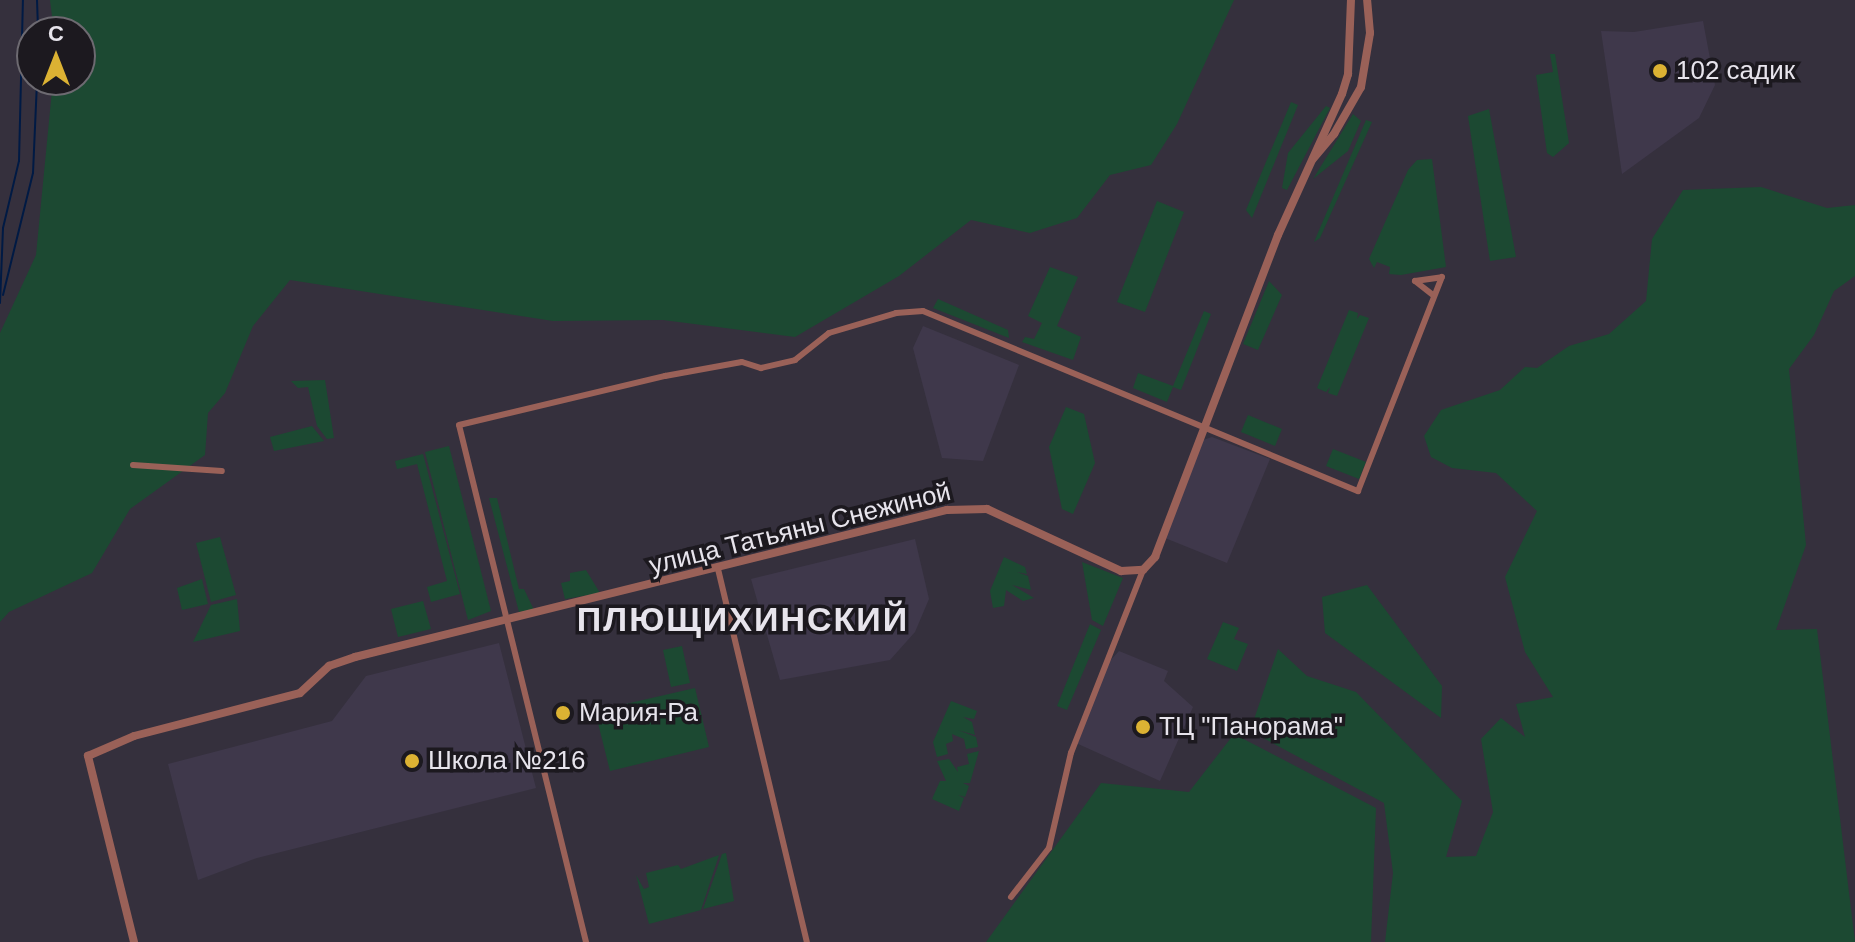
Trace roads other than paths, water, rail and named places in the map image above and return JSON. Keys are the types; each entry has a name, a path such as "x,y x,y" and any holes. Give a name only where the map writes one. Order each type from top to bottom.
{"street":[{"path":"1011,897 1049,848 1071,753 1143,570 1161,542 1203,427 1348,74 1351,0"},
{"path":"1310,162 1334,134 1361,87 1370,33 1367,0"},
{"path":"586,942 459,425 665,376 742,362 761,368 795,360 829,333 896,313 923,311 1358,491 1433,295"},
{"path":"133,465 222,471"},
{"name":"улица Татьяны Снежиной","path":"134,942 88,756 194,718 300,693 334,663 974,507 1047,533 1121,571 1143,570"},
{"path":"718,569 807,942"}],"waterway":[{"path":"0,303 3,228 19,161 23,0"},
{"path":"37,0 38,16"},
{"path":"3,295 33,173 36,96"}],"place":[{"name":"102 садик","path":"1660,71"},
{"name":"Мария-Ра","path":"563,713"},
{"name":"ТЦ \"Панорама\"","path":"1143,727"},
{"name":"Школа №216","path":"412,761"}],"district":[{"name":"ПЛЮЩИХИНСКИЙ","path":"743,620"}]}
